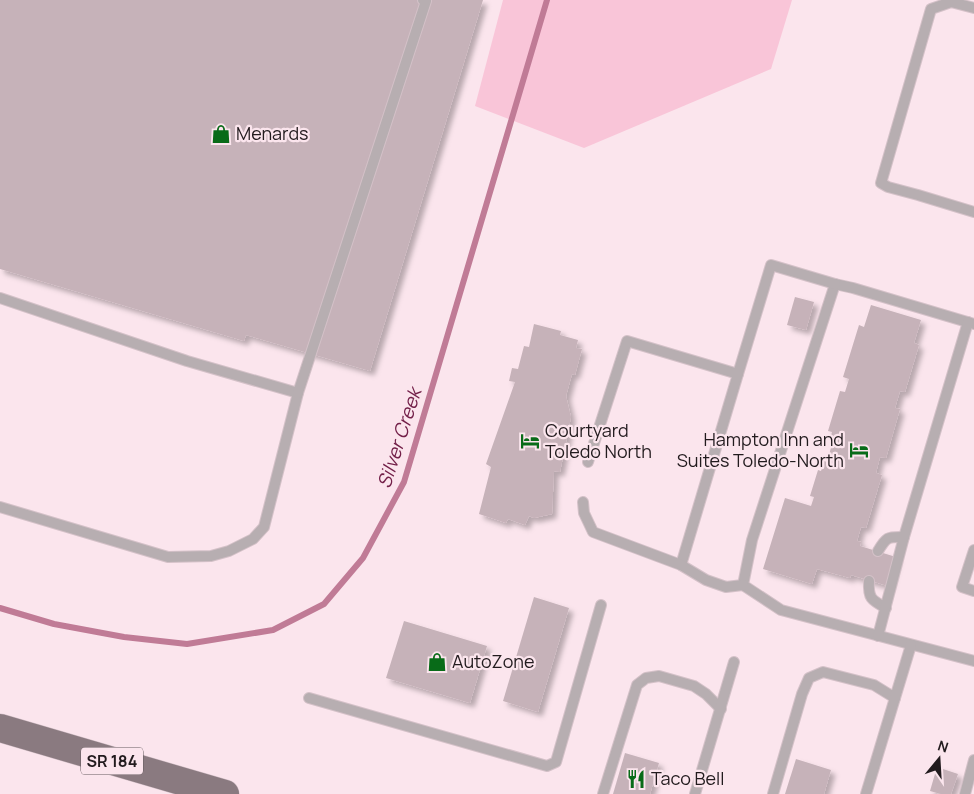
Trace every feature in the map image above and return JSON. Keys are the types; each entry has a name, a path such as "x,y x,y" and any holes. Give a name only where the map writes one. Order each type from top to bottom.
{"main road":[{"name":"SR 184","path":"0,728 225,794"}],"lane":[{"path":"0,507 168,557 211,556 253,540 264,526 298,393 426,1 423,0"},
{"path":"974,8 951,2 931,9 881,183 888,187 974,212"},
{"path":"681,565 771,265 971,323 904,537 878,636"},
{"path":"743,585 752,540 835,284"},
{"path":"0,298 187,361 298,393"},
{"path":"588,462 626,341 738,374"},
{"path":"583,502 584,513 592,532 681,565 706,580 726,587 743,585 781,610 974,661"},
{"path":"878,551 890,537 904,537"},
{"path":"974,550 962,587 974,591"},
{"path":"868,580 868,592 874,601 886,608"},
{"path":"309,698 547,766 556,762 601,604"},
{"path":"866,794 911,644"},
{"path":"695,794 734,662"},
{"path":"773,794 802,694 809,678 823,672 874,685 895,698"},
{"path":"603,794 637,685 646,678 659,676 694,686 706,694 721,709"},
{"path":"965,794 974,760"}],"shaded area":[{"path":"503,0 792,0 771,69 584,148 475,106"}],"building":[{"name":"Menards","path":"0,0 483,0 370,371 246,335 244,341 0,269"},
{"path":"795,297 814,302 806,330 787,325"},
{"name":"Hampton Inn and Suites Toledo-North","path":"871,305 921,320 914,343 919,345 905,392 900,391 895,408 900,409 886,458 880,457 876,473 882,475 866,528 861,527 857,541 861,542 860,546 896,557 888,586 851,575 850,578 817,569 812,584 763,569 785,498 811,506 814,497 810,496 818,470 821,471 824,461 827,462 832,444 829,443 832,432 828,431 840,391 845,392 849,379 843,377 859,325 864,327"},
{"name":"Courtyard Toledo North","path":"534,324 561,331 560,335 578,340 576,348 582,349 575,375 572,374 566,396 571,417 560,472 554,471 552,514 534,518 529,516 525,525 508,519 506,523 479,514 491,467 486,464 515,382 509,381 512,368 518,369 524,346 529,347"},
{"path":"534,597 569,608 538,712 503,701"},
{"name":"AutoZone","path":"404,621 487,646 470,703 386,678"},
{"name":"Taco Bell","path":"625,753 659,763 650,794 613,794"},
{"path":"796,759 831,770 824,794 785,794"},
{"path":"937,767 958,774 951,794 930,791"}],"waterway":[{"name":"Silver Creek","path":"0,608 54,624 124,637 187,644 273,630 324,604 363,558 404,482 547,0"}],"place":[{"name":"Menards","path":"221,134"},
{"name":"Courtyard Toledo North","path":"530,441"},
{"name":"Hampton Inn and Suites Toledo-North","path":"859,450"},
{"name":"AutoZone","path":"437,662"},
{"name":"Taco Bell","path":"636,779"}]}
